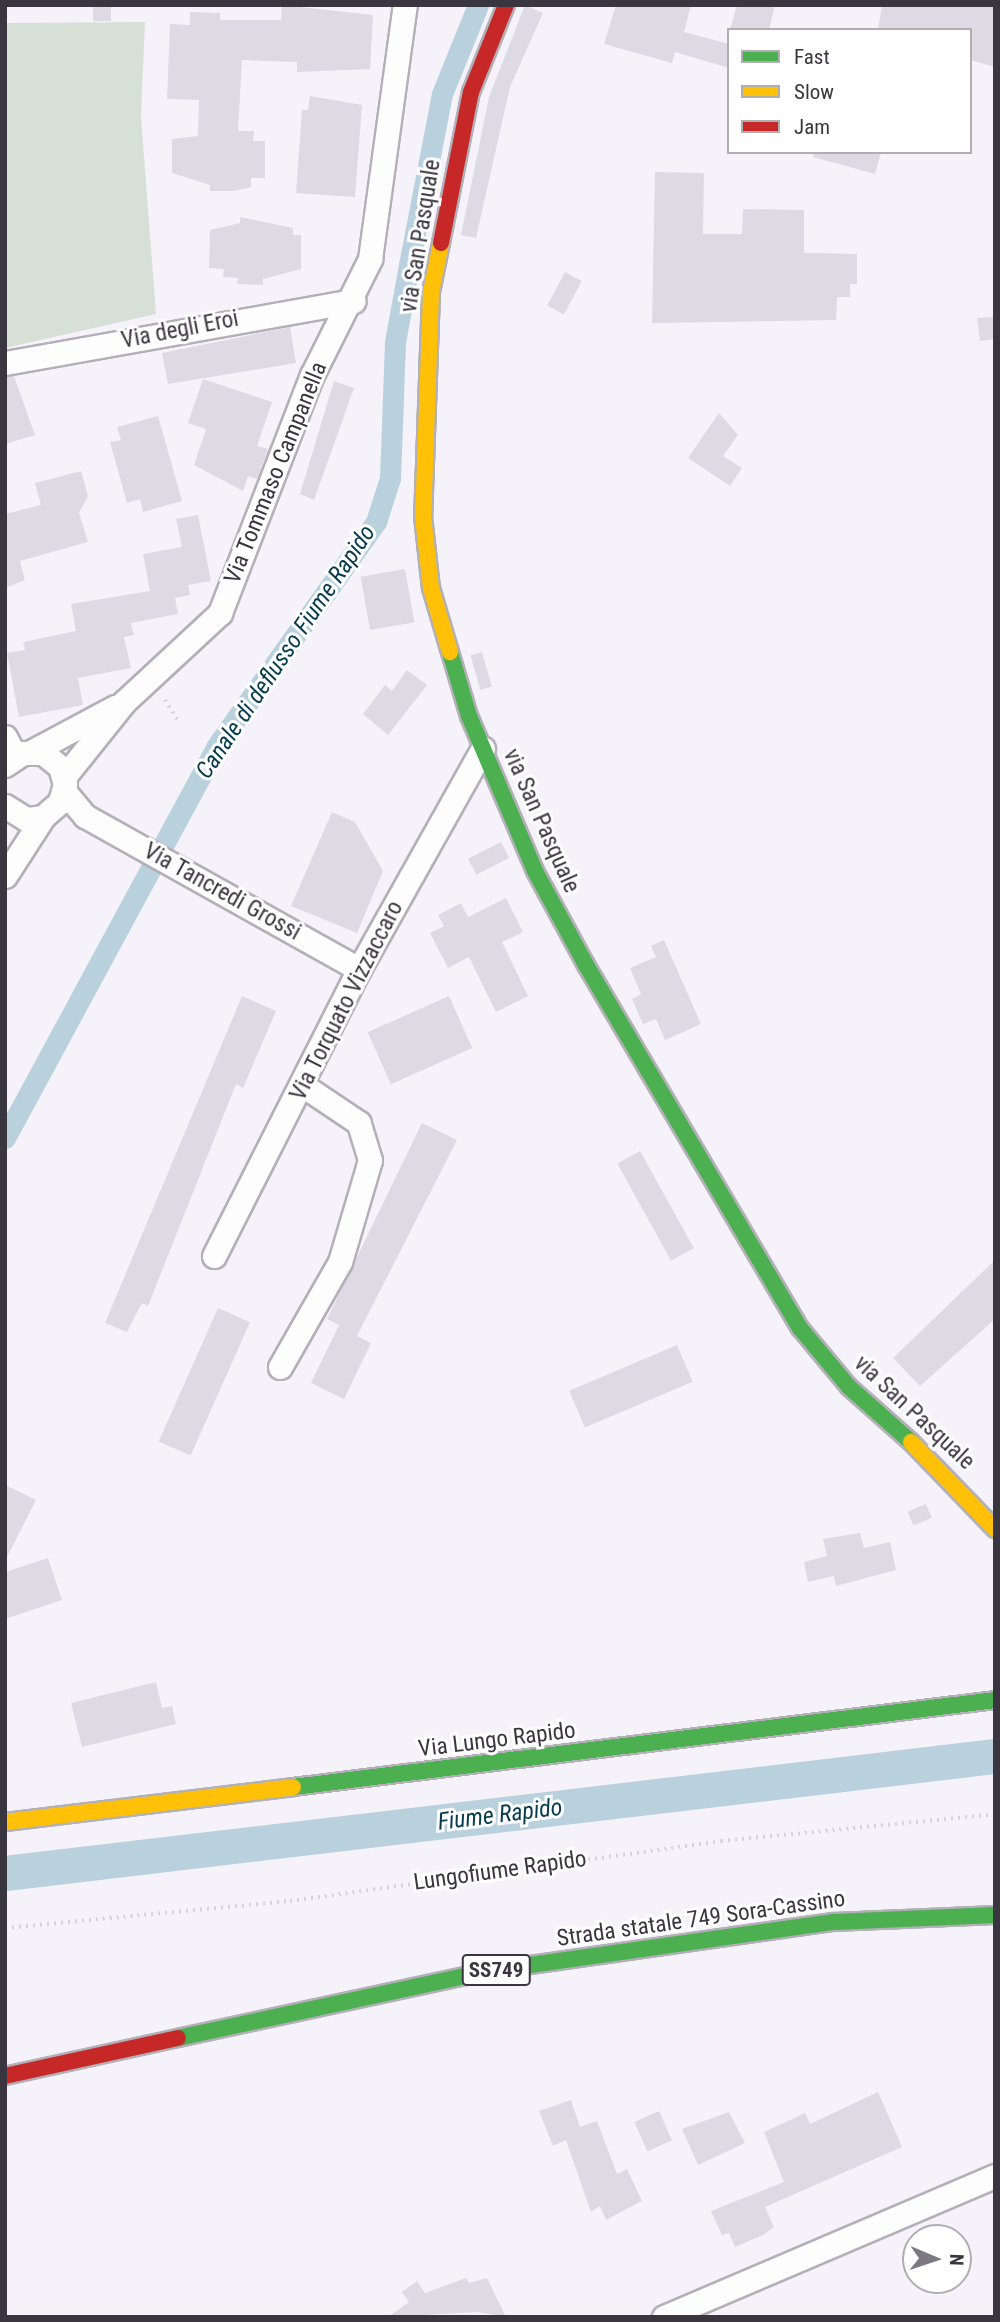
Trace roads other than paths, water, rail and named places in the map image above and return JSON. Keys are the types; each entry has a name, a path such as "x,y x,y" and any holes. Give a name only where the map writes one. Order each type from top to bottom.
{"main road":[{"name":"via San Pasquale","path":"506,5 471,92 442,224 431,292 423,516 431,588 483,748 535,871 586,965 800,1328 849,1387 956,1482 995,1529"},
{"name":"Via Lungo Rapido","path":"5,1822 995,1700"},
{"name":"Strada statale 749 Sora-Cassino","path":"5,2076 488,1971 834,1922 995,1915"}],"street":[{"name":"Via Tommaso Campanella","path":"10,865 124,702 220,613 312,375 354,301 381,201 405,5"},
{"name":"Via degli Eroi","path":"5,363 354,301"},
{"name":"Via Tommaso Campanella","path":"14,752 124,702"},
{"name":"Via Torquato Vizzaccaro","path":"214,1256 304,1086 359,969 483,748"},
{"path":"14,752 52,759 56,799"},
{"name":"Via Tancredi Grossi","path":"9,810 56,799 359,969"},
{"path":"9,810 10,865"},
{"path":"280,1367 340,1262 370,1160 359,1123 304,1086"},
{"path":"664,2317 995,2176"}],"waterway":[{"name":"Canale di deflusso Fiume Rapido","path":"5,1138 216,747 376,522 390,478 395,342 442,94 478,5"},
{"name":"Fiume Rapido","path":"5,1873 995,1756"}]}
